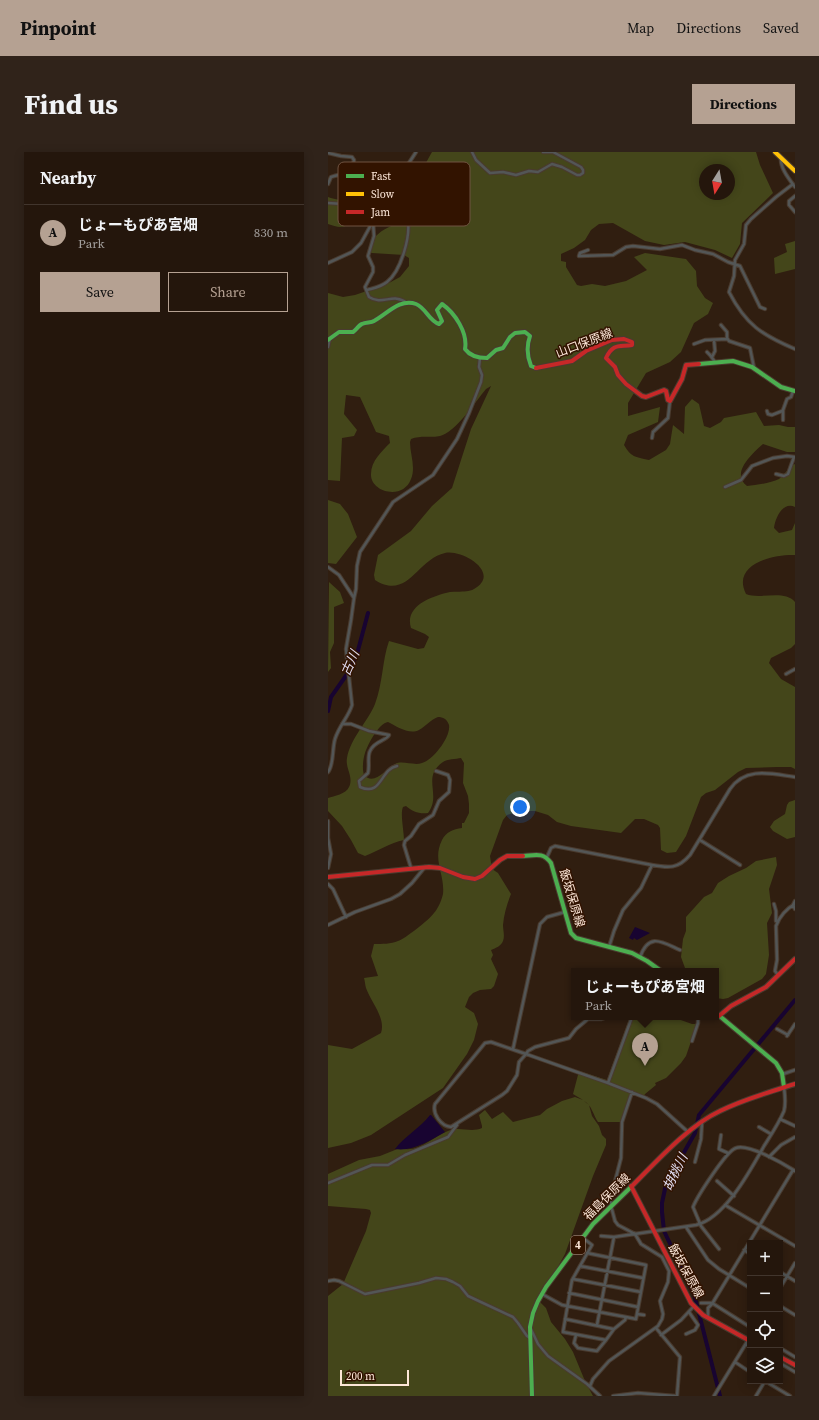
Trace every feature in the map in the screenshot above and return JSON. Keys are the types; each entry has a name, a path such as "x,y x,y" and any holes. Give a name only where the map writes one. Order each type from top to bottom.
{"main road":[{"path":"775,152 795,171"},
{"path":"329,339 339,332 353,332 362,324 373,322 390,310 401,304 407,303 416,304 422,308 437,324 439,324 442,321 437,310 442,304 462,330 466,340 465,348 467,353 480,358"},
{"name":"山口保原線","path":"480,358 487,358 496,350 503,348 513,333 518,332 524,332 530,336 526,354 531,366 535,368 572,361 586,352 612,340 630,340 632,343 631,346 616,346 606,355 606,359 615,367 618,375 626,384 639,394 646,397 664,390 666,391 668,400 670,401"},
{"path":"670,401 682,380 686,365 715,362 733,361 754,368 781,387 794,391"},
{"name":"飯坂保原線","path":"329,877 425,867 440,868 463,877 475,879 482,876 500,860 507,856 542,855 547,857 551,863 571,933 576,938 640,957 656,968"},
{"path":"719,1014 766,987 795,959"},
{"path":"719,1016 776,1063 783,1074 784,1087"},
{"name":"福島保原線","path":"532,1396 530,1327 533,1313 542,1294 593,1224 611,1205 695,1127 731,1105 795,1084"},
{"name":"飯坂保原線","path":"631,1186 686,1296 694,1307 702,1314 747,1338"},
{"path":"783,1359 795,1365"}],"street":[{"path":"410,162 416,152"},
{"path":"472,152 476,160 490,173 503,172 516,175 529,171 538,172 552,164 562,167 577,175 583,173 581,167 553,152 543,152"},
{"path":"328,153 341,156 352,156 354,162"},
{"path":"780,157 780,162 784,171 794,186 776,197 747,223 745,227 744,244 735,260 734,276 729,292 742,315 762,334 795,349"},
{"path":"328,184 332,177 338,176"},
{"path":"795,196 789,201 788,205 795,212"},
{"path":"328,203 338,204"},
{"path":"328,263 352,252 361,243 371,226"},
{"path":"373,226 374,236 368,256 373,267 373,272 365,287 368,295 372,299 383,300 396,297 401,298 407,303"},
{"path":"367,290 381,286 393,276 400,262 408,226"},
{"path":"588,250 580,253 579,256 614,255 626,247 633,246 660,249 684,246 712,254 740,266 760,306 765,309"},
{"path":"721,325 728,332 728,339"},
{"path":"328,346 329,339"},
{"path":"694,344 705,340 728,339 733,343 750,348 754,368"},
{"path":"712,357 715,351 714,340"},
{"path":"707,352 715,362"},
{"path":"328,772 332,766 334,744 341,724 352,705 346,648 356,588 357,566 360,552 393,502 433,475 457,439 469,414 481,382 482,375 479,367 480,358"},
{"path":"783,420 783,410 787,399 792,396 794,391"},
{"path":"652,438 653,432 668,418 670,401"},
{"path":"767,411 768,414 772,415 783,410"},
{"path":"725,487 741,480 752,466 773,458 794,457 788,474 784,476 776,474"},
{"path":"328,567 339,576 354,598"},
{"path":"786,674 795,669"},
{"path":"341,724 351,724 389,735 387,738 375,743 370,751 368,773 359,781 360,787 369,789 376,787 388,770 397,766"},
{"path":"411,868 404,842 419,824 431,817 436,810 440,799 449,792 450,780 448,775 436,771"},
{"path":"547,857 551,848 555,846 671,868 681,864 690,855 730,789 739,779 757,773 795,777"},
{"path":"328,821 328,838 331,854 328,868"},
{"path":"700,840 740,865"},
{"path":"609,948 623,910 641,888 652,865"},
{"path":"328,926 400,894 412,883 425,867"},
{"path":"328,871 329,877"},
{"path":"328,884 332,888 346,917"},
{"path":"794,903 795,909"},
{"path":"778,922 794,903"},
{"path":"774,904 776,921 778,922 776,936 777,960 775,971 778,975"},
{"path":"513,1050 540,923 548,916 565,912"},
{"path":"640,957 644,946 653,941 659,941 680,950"},
{"path":"587,1020 576,1029 569,1038 535,1047 528,1051 526,1054 519,1062 516,1075 507,1091 502,1096 458,1123 451,1127 444,1125 434,1112 436,1102 484,1044 490,1042 526,1054 632,1092 654,1102 688,1132"},
{"path":"608,1083 631,1020"},
{"path":"692,1041 698,1020"},
{"path":"777,1030 787,1036 795,1024"},
{"path":"783,1074 795,1070"},
{"path":"601,1236 614,1237 686,1227 700,1224 710,1218 734,1196 772,1134 785,1107 784,1087"},
{"path":"590,1386 593,1379 614,1358 656,1328 662,1319 660,1301 668,1282 669,1274 662,1257 643,1244 635,1234 618,1225 614,1218 611,1205 610,1197 621,1160 622,1122 632,1092"},
{"path":"780,1119 795,1126"},
{"path":"328,1183 372,1166 388,1165 405,1155 448,1137 458,1123"},
{"path":"695,1162 701,1139 701,1123"},
{"path":"759,1126 772,1134"},
{"path":"721,1135 719,1149 728,1153"},
{"path":"770,1157 781,1145 795,1136"},
{"path":"708,1317 708,1308 712,1304 794,1170 780,1161 739,1147 728,1153 693,1206 700,1224 719,1249"},
{"path":"717,1181 734,1196"},
{"path":"725,1204 795,1246"},
{"path":"686,1227 708,1260 747,1286"},
{"path":"597,1325 614,1237"},
{"path":"583,1238 592,1245 573,1279 569,1293 563,1332 606,1340"},
{"path":"542,1294 562,1305 636,1319 646,1265 587,1253"},
{"path":"783,1283 795,1264"},
{"path":"580,1266 644,1278"},
{"path":"669,1274 674,1272"},
{"path":"783,1274 795,1281"},
{"path":"328,1281 339,1281 365,1294 436,1278 446,1279 460,1286 468,1296 513,1317 530,1338"},
{"path":"573,1279 641,1292"},
{"path":"569,1293 638,1307"},
{"path":"700,1303 712,1304 747,1325"},
{"path":"661,1335 678,1323 694,1307"},
{"path":"783,1308 795,1315"},
{"path":"686,1334 694,1330 698,1325 689,1312"},
{"path":"637,1314 644,1315"},
{"path":"576,1335 574,1343 578,1348 595,1351 598,1350 614,1329 624,1321 626,1317"},
{"path":"565,1319 614,1329"},
{"path":"530,1327 532,1328 538,1344 550,1357 590,1386 600,1396"},
{"path":"613,1396 638,1393 676,1396 680,1357 656,1328"},
{"path":"714,1396 746,1344"},
{"path":"783,1350 795,1357"},
{"path":"735,1362 747,1370"},
{"path":"783,1365 795,1372"},
{"path":"756,1396 763,1384"},
{"path":"770,1384 790,1396"}],"green space":[{"path":"432,152 756,152 760,165 773,193 742,223 740,244 732,258 715,250 685,242 664,245 645,241 613,223 599,224 591,230 585,240 574,248 561,254 561,261 566,262 566,267 577,285 581,286 592,284 605,286 626,281 647,270 634,257 645,253 686,259 696,271 697,286 705,298 713,303 708,314 694,323 681,352 670,362 646,373 628,403 628,416 660,407 658,422 628,435 624,445 631,454 649,460 666,450 670,444 673,425 684,434 685,407 692,399 699,404 704,426 710,428 721,422 724,418 756,412 764,426 779,425 795,427 795,452 787,452 763,444 749,458 742,469 741,475 742,481 747,486 763,484 779,479 790,467 795,464 795,507 787,506 783,508 778,515 774,528 779,533 792,530 795,523 795,555 776,556 757,563 749,568 744,575 743,584 746,594 752,596 785,596 795,602 795,644 791,648 771,658 769,663 781,679 795,687 795,769 791,767 746,768 738,772 715,790 706,793 701,797 686,836 676,852 667,853 661,850 660,828 658,825 644,819 635,819 621,833 571,826 557,822 548,815 535,811 520,811 507,815 503,820 490,856 492,869 498,873 511,894 504,917 503,941 500,946 491,950 493,955 491,959 498,974 494,986 491,989 480,990 473,993 469,997 465,1007 474,1013 478,1024 474,1040 467,1054 443,1088 371,1135 351,1143 328,1148 328,1045 352,1049 381,1033 382,1027 380,1016 368,993 364,978 378,976 371,956 374,944 395,942 411,933 432,916 440,904 443,894 438,861 439,847 442,840 448,833 462,828 462,823 464,823 469,813 468,796 463,783 464,763 461,758 443,762 433,774 433,800 432,806 428,813 419,813 406,806 403,807 402,818 404,840 365,856 358,853 342,826 328,811 328,798 343,793 349,787 351,780 347,765 347,758 355,737 368,717 378,696 389,641 418,649 424,648 429,637 411,628 410,620 416,608 421,603 435,596 450,592 474,589 481,583 484,576 482,570 469,558 452,553 445,553 435,557 404,582 396,585 386,585 375,580 374,575 378,555 411,531 432,506 452,488 471,429 491,386 486,389 459,423 446,434 411,439 410,447 413,470 411,479 407,486 395,492 388,492 381,489 372,480 371,474 371,469 375,461 380,453 390,443 389,436 376,432 360,397 346,395 344,414 357,430 354,436 342,438 340,481 328,480 328,293 343,297 355,295 387,284 400,277 409,266 409,258 404,255 369,252 375,237 392,226 470,226 470,162 427,162","holes":["438,717 446,720 449,725 447,736 436,753 426,761 419,764 398,763 380,776 372,779 364,775 363,764 365,753 371,740 385,723 388,722 407,731 415,731 419,730"]},
{"path":"328,197 338,200 338,226 344,226 340,227 328,224"},
{"path":"795,241 795,269 775,274 774,258 787,252 785,244"},
{"path":"328,500 340,504 348,514 357,537 336,564 328,563"},
{"path":"329,582 340,592 344,603 334,607 334,643 330,652 331,668 328,672"},
{"path":"795,800 795,837 787,839 773,831 770,827 774,821 785,814 789,802"},
{"path":"776,857 777,865 769,889 772,913 767,923 769,955 766,974 762,979 728,998 719,998 719,968 685,968 681,957 683,939 686,931 686,917 704,897 712,893 718,883 756,861"},
{"path":"629,1020 681,1020 697,1024 686,1056 681,1063 666,1078 655,1083 656,1085 645,1094 643,1098 632,1094 620,1122 598,1122 589,1105 592,1116 599,1126 602,1135 606,1139 606,1145 593,1176 565,1254 539,1301 546,1308 551,1322 565,1339 573,1352 593,1396 328,1396 328,1296 343,1284 366,1231 371,1213 370,1210 366,1209 328,1206 328,1174 359,1160 380,1156 400,1148 413,1149 419,1147 452,1130 474,1130 482,1128 479,1115 485,1110 492,1119 503,1112 513,1122 540,1115 547,1109 562,1101 575,1097 583,1100 573,1094 579,1071 607,1080"}],"shaded area":[{"path":"635,927 650,933 637,940 634,938 633,940 629,938"},
{"path":"430,1115 445,1132 428,1142 415,1147 408,1149 395,1149 422,1124"}],"waterway":[{"name":"古川","path":"328,711 331,697 350,670 357,654 368,613"},
{"name":"胡桃川","path":"720,1396 694,1294 664,1231 662,1203 666,1184 695,1133 699,1115 795,1000"}],"traffic: fast":[{"path":"328,340 339,332 353,332 361,325 373,322 399,305 405,303 416,304 439,324 442,321 437,310 442,304 452,313 460,324 464,336 465,349 469,353 478,357 487,358 496,350 503,348 510,337 515,333 525,332 530,336 528,355 531,366 536,368"},
{"path":"699,364 733,361 752,367 781,387 795,391"},
{"path":"523,856 542,856 551,863 571,933 576,938 632,953 657,968"},
{"path":"719,1016 776,1063 782,1073 784,1087"},
{"path":"532,1396 530,1327 533,1313 538,1301 546,1287 593,1224 632,1186"}],"traffic: slow":[{"path":"775,152 795,171"}],"traffic: jam":[{"path":"536,368 572,361 586,351 612,340 624,339 632,342 632,345 614,348 606,358 615,367 618,375 626,384 642,396 646,397 664,390 666,391 668,400 670,401 682,379 686,365 699,364"},
{"path":"328,877 429,867 440,868 463,877 475,879 482,876 500,860 507,856 523,856"},
{"path":"719,1016 731,1006 766,987 795,959"},
{"path":"632,1186 673,1145 708,1118 738,1103 795,1084"},
{"path":"631,1186 691,1303 703,1315 747,1339"},
{"path":"783,1359 795,1365"}],"place":[{"name":"じょーもぴあ宮畑","path":"645,1066"}]}
